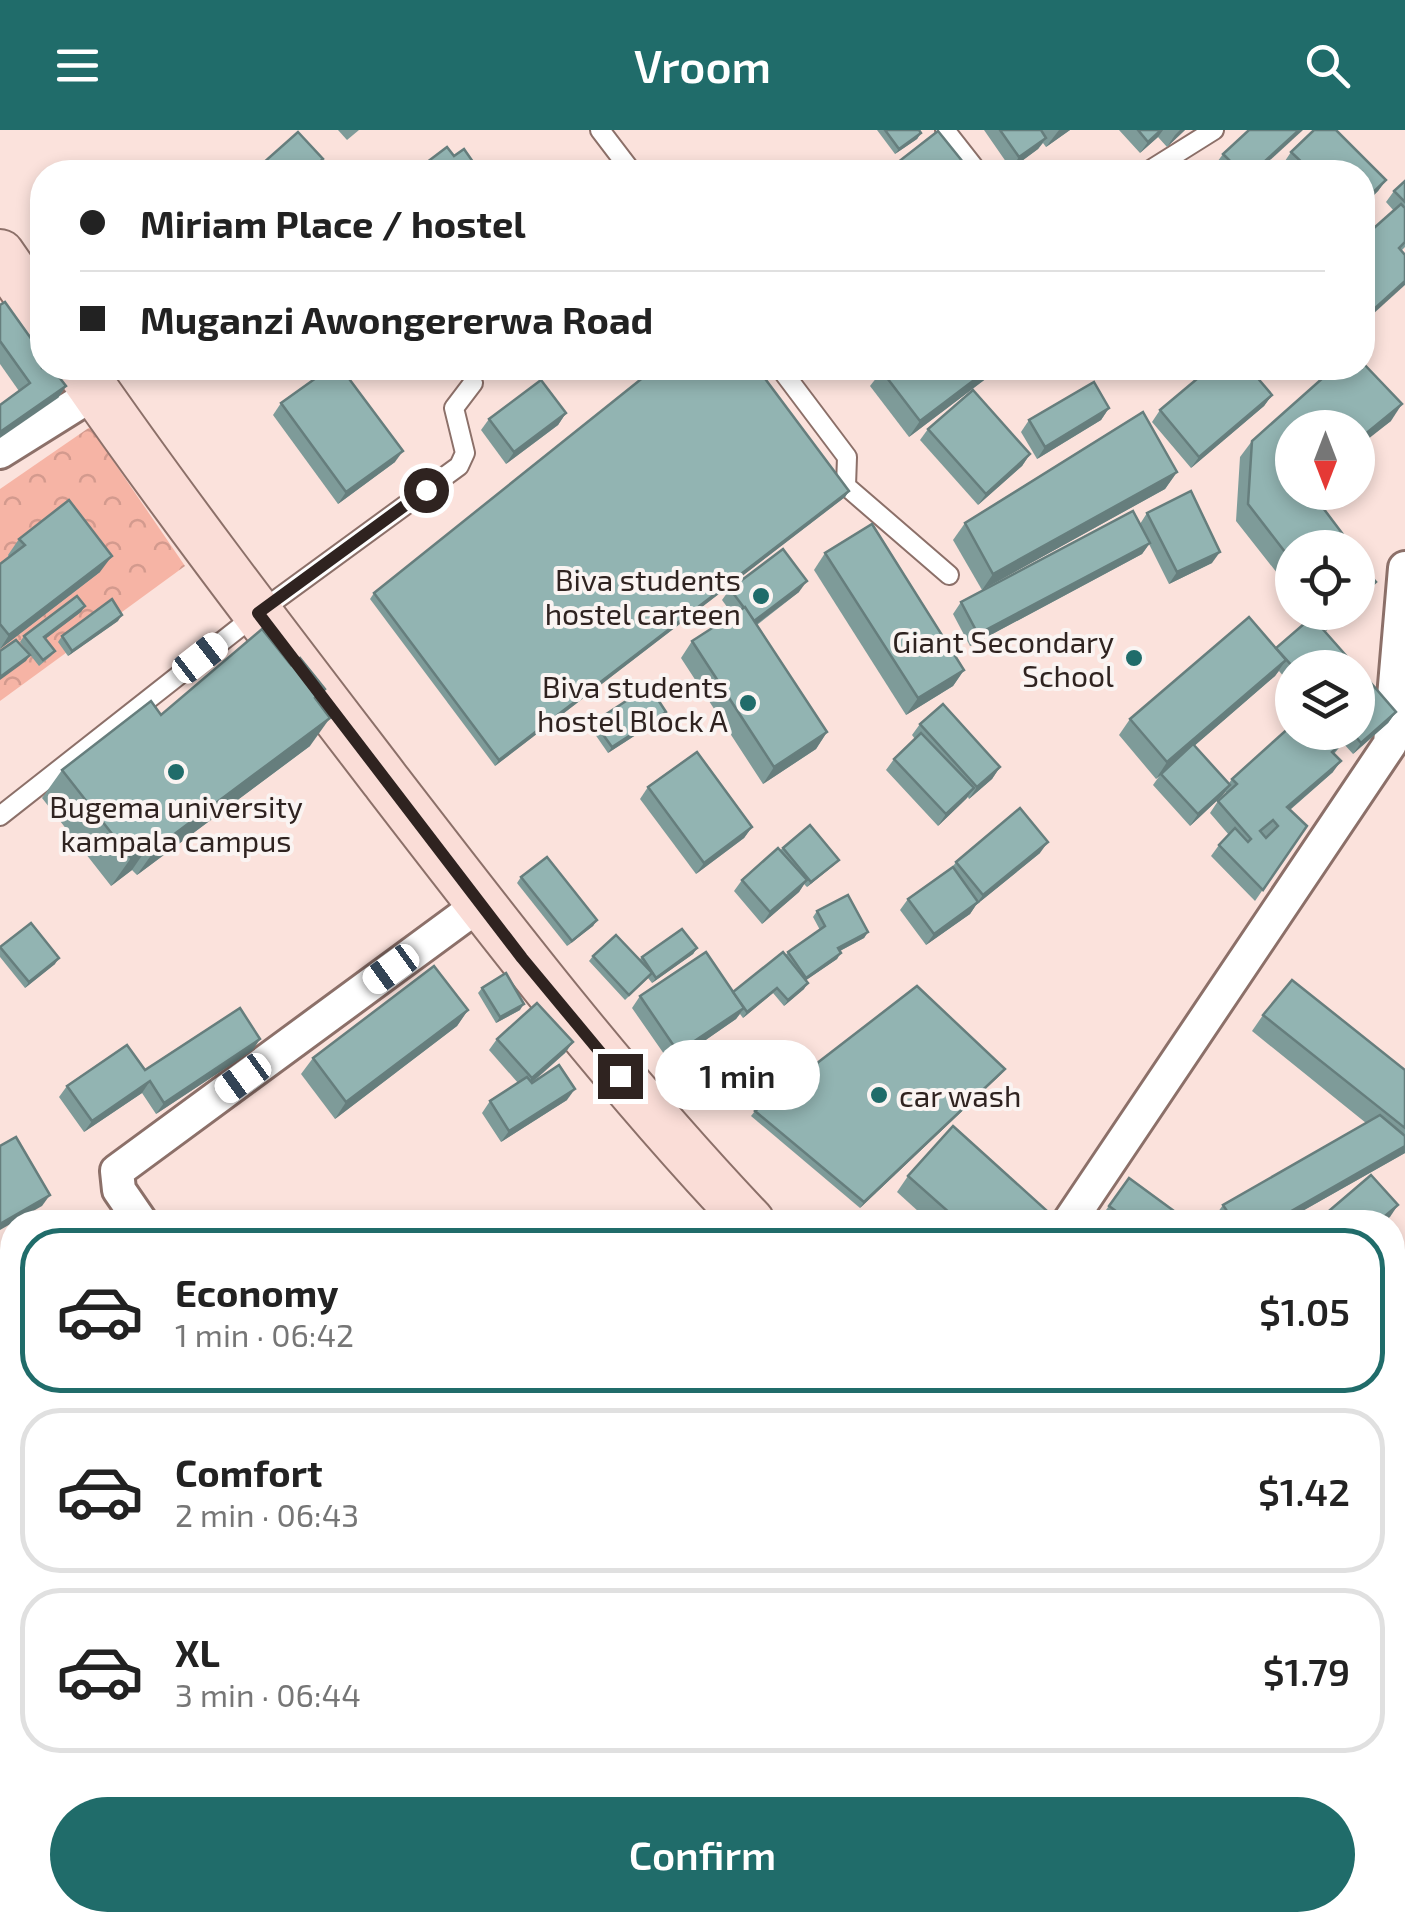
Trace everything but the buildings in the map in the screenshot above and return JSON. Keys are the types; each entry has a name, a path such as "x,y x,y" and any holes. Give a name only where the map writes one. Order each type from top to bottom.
{"street":[{"path":"0,254 30,298"},
{"path":"0,452 87,380 480,904 682,1149 739,1210"},
{"path":"1077,1210 1390,744 1405,568"},
{"path":"132,1210 119,1190 117,1171 480,904"}],"lane":[{"path":"600,130 623,160"},
{"path":"945,130 969,160"},
{"path":"1166,160 1214,130"},
{"path":"789,380 847,456 846,486 949,574"},
{"path":"0,816 258,613 459,466 465,453 454,408 473,383"}],"green space":[{"path":"90,427 185,566 0,701 0,489"}],"place":[{"name":"Biva students hostel carteen","path":"761,596"},
{"name":"Giant Secondary School","path":"1134,658"},
{"name":"Biva students hostel Block A","path":"748,703"},
{"name":"Bugema university kampala campus","path":"176,772"},
{"name":"car wash","path":"879,1095"}],"route":[{"path":"426,490 258,613 522,958 620,1076"}]}
